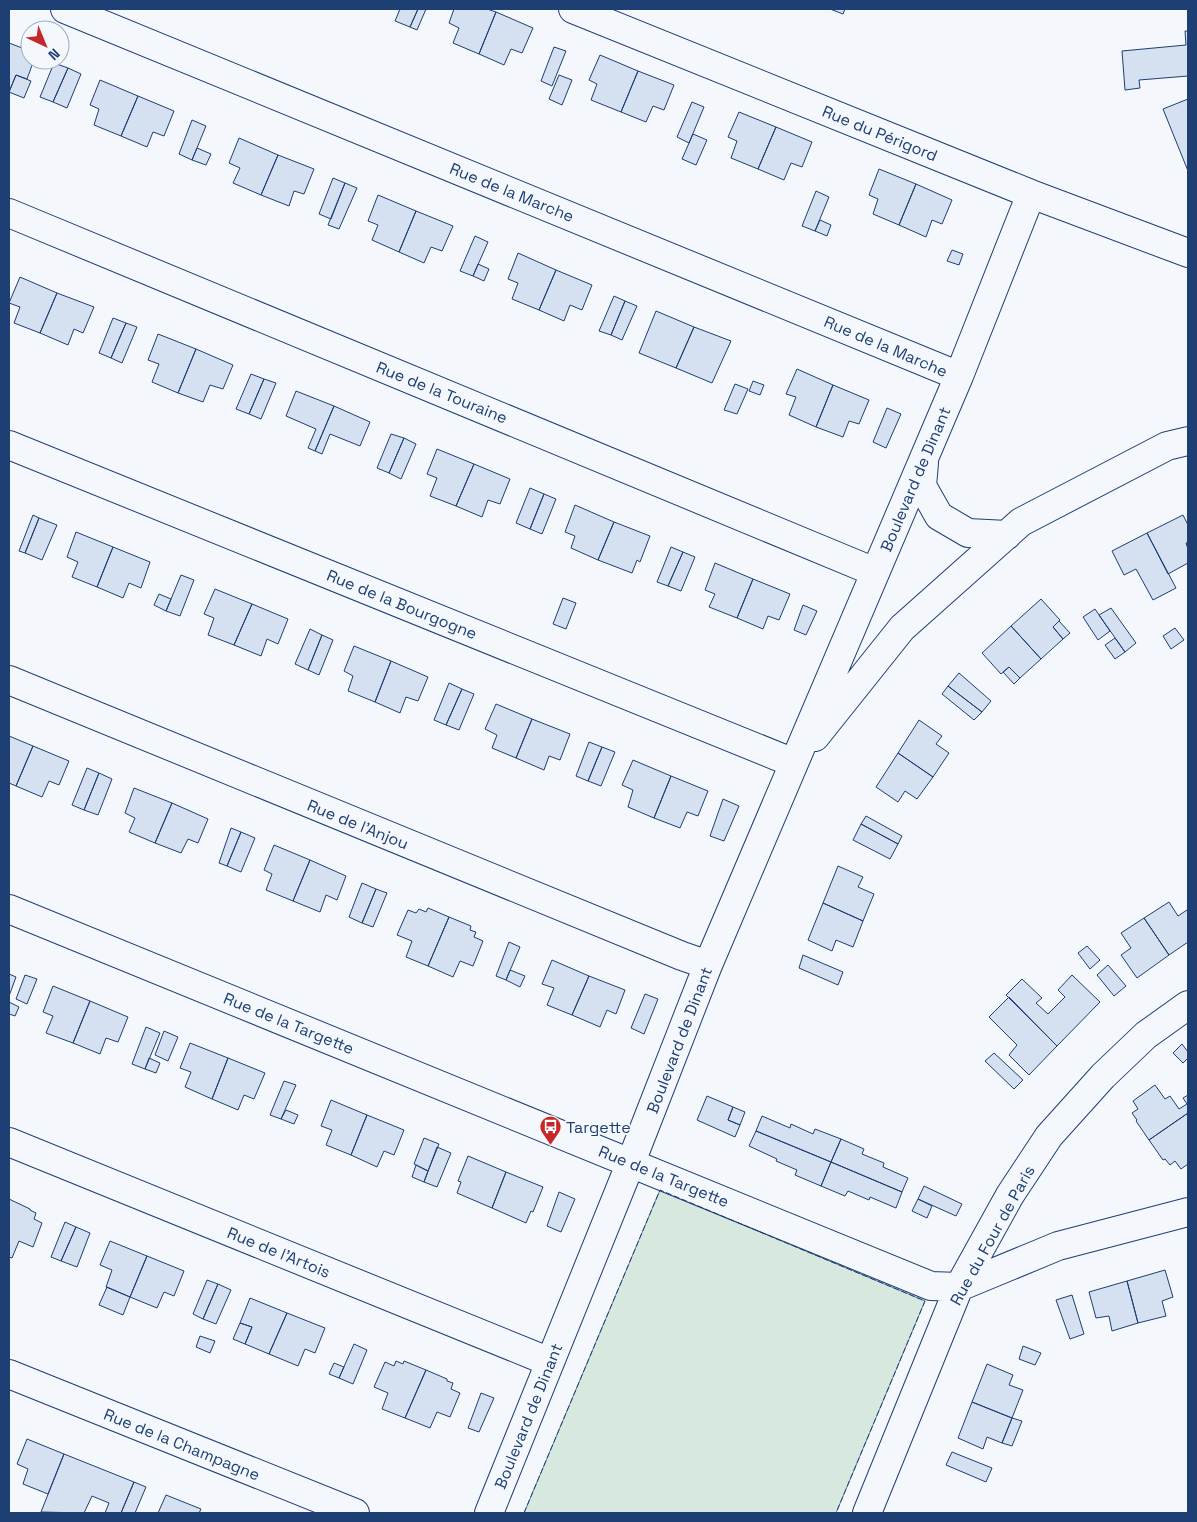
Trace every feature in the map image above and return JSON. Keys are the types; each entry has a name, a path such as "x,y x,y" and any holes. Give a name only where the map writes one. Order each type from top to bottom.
{"street":[{"name":"Rue de la Marche","path":"65,9 959,376"},
{"name":"Rue du Périgord","path":"573,9 1031,194 1188,253"},
{"name":"Boulevard de Dinant","path":"489,1513 631,1162 708,965 959,376 1031,194"},
{"name":"Rue de la Touraine","path":"9,213 876,572"},
{"name":"Boulevard de Dinant","path":"794,763 902,628 1021,522 1167,446 1188,440"},
{"name":"Rue de la Bourgogne","path":"9,445 794,763"},
{"path":"924,456 922,486 939,516 968,533 1006,535"},
{"name":"Rue de l'Anjou","path":"9,680 654,945 708,965"},
{"name":"Rue de la Targette","path":"9,909 931,1286 959,1287 1058,1246 1188,1212"},
{"name":"Rue du Four de Paris","path":"867,1513 959,1287 1010,1195 1049,1136 1103,1076 1146,1035 1188,1005"},
{"name":"Rue de l'Artois","path":"9,1142 550,1362"},
{"name":"Rue de la Champagne","path":"9,1374 355,1513"}],"shaded area":[{"path":"660,1190 925,1301 836,1513 524,1513"}],"building":[{"path":"400,9 418,9 410,27 395,21"},
{"path":"418,9 426,9 417,30 410,27"},
{"path":"454,9 487,9 496,12 479,54 453,43 459,28 449,23"},
{"path":"830,9 845,9 843,14"},
{"path":"496,12 533,28 522,53 511,49 504,65 479,54"},
{"path":"1185,31 1188,31 1188,76 1139,80 1140,88 1125,90 1122,51 1186,45"},
{"path":"9,43 20,47 20,70 30,70 27,79 16,75 9,92"},
{"path":"554,47 566,51 552,86 541,81"},
{"path":"600,55 638,71 621,112 591,100 597,84 589,80"},
{"path":"70,69 81,74 67,108 53,102 67,70"},
{"path":"51,70 67,70 53,102 40,97"},
{"path":"638,71 674,85 664,110 653,106 646,122 621,112"},
{"path":"16,75 31,81 24,98 9,92"},
{"path":"559,75 572,80 562,105 549,99"},
{"path":"100,80 138,96 121,136 94,125 99,109 90,105"},
{"path":"138,96 174,111 164,136 153,132 147,147 121,136"},
{"path":"1188,99 1188,171 1163,109"},
{"path":"692,102 704,107 689,143 677,137"},
{"path":"739,112 776,127 758,169 731,158 737,141 728,137"},
{"path":"192,120 206,126 192,160 179,154"},
{"path":"776,127 812,142 802,167 791,163 784,180 758,169"},
{"path":"693,134 707,140 696,165 682,159"},
{"path":"239,138 278,155 261,195 233,183 240,168 229,163"},
{"path":"197,148 211,154 206,165 192,160"},
{"path":"278,155 314,169 304,194 294,191 289,206 261,195"},
{"path":"879,169 916,184 899,225 873,214 878,199 869,195"},
{"path":"333,178 345,183 331,219 319,214"},
{"path":"345,183 357,188 339,229 328,225"},
{"path":"916,184 952,200 942,224 932,220 926,237 899,225"},
{"path":"816,191 829,197 815,231 802,226"},
{"path":"378,195 416,211 399,252 372,240 378,225 368,221"},
{"path":"416,211 453,226 442,251 431,247 424,263 399,252"},
{"path":"820,220 831,225 827,236 815,231"},
{"path":"475,236 488,242 473,276 460,271"},
{"path":"952,250 963,254 959,265 947,261"},
{"path":"518,253 556,270 539,310 512,299 518,283 508,279"},
{"path":"478,264 489,269 484,281 473,276"},
{"path":"556,270 592,285 582,310 570,305 564,321 539,310"},
{"path":"20,277 57,293 40,333 14,323 20,307 9,303"},
{"path":"57,293 94,307 83,333 74,329 68,345 40,333"},
{"path":"614,296 625,301 611,335 599,331"},
{"path":"625,301 637,306 622,340 611,335"},
{"path":"656,311 694,327 676,368 639,353"},
{"path":"113,318 126,323 111,358 99,353"},
{"path":"126,323 137,327 122,363 111,358"},
{"path":"694,327 731,341 712,383 676,368"},
{"path":"158,334 196,349 178,393 152,382 159,364 148,360"},
{"path":"196,349 233,365 223,389 210,385 203,402 178,393"},
{"path":"797,369 833,385 816,427 789,415 796,397 786,394"},
{"path":"251,374 264,379 249,414 236,409"},
{"path":"264,379 276,383 261,419 249,414"},
{"path":"753,381 764,385 760,395 749,391"},
{"path":"735,384 748,389 737,414 724,410"},
{"path":"833,385 869,400 859,424 849,421 843,437 816,427"},
{"path":"296,391 334,406 315,451 308,448 316,429 286,416"},
{"path":"334,406 370,422 360,446 330,434 322,454 315,451"},
{"path":"887,408 901,414 886,448 873,442"},
{"path":"391,434 404,438 389,473 377,468"},
{"path":"404,438 416,444 401,479 389,473"},
{"path":"437,449 474,464 456,506 430,496 437,478 427,474"},
{"path":"474,464 510,479 500,504 488,500 482,517 456,506"},
{"path":"530,488 544,494 530,529 516,523"},
{"path":"544,494 556,499 542,534 530,529"},
{"path":"575,505 614,522 598,560 571,548 575,536 565,532"},
{"path":"33,515 39,518 25,553 19,551"},
{"path":"1183,515 1188,525 1188,542 1186,543 1188,563 1168,574 1147,533"},
{"path":"39,518 57,525 42,560 25,553"},
{"path":"614,522 650,536 640,562 637,560 632,573 598,560"},
{"path":"76,532 113,547 97,587 72,577 78,562 67,557"},
{"path":"1147,533 1176,588 1153,600 1136,569 1124,575 1112,551"},
{"path":"113,547 150,562 141,588 129,583 123,598 97,587"},
{"path":"671,547 683,552 668,586 657,582"},
{"path":"683,552 695,557 681,591 668,586"},
{"path":"715,563 753,579 737,618 709,607 715,594 705,590"},
{"path":"181,575 194,580 180,616 166,611"},
{"path":"753,579 790,594 779,620 768,616 763,629 737,618"},
{"path":"215,589 252,604 234,645 208,635 214,618 204,614"},
{"path":"159,594 171,599 166,611 154,605"},
{"path":"563,598 576,603 566,629 553,624"},
{"path":"1041,599 1060,620 1053,627 1063,639 1041,659 1011,626"},
{"path":"252,604 288,619 278,644 267,639 261,656 234,645"},
{"path":"803,605 817,611 806,635 794,630"},
{"path":"1111,608 1136,643 1125,652 1099,615"},
{"path":"1095,609 1110,631 1098,640 1083,617"},
{"path":"1059,621 1070,633 1063,639 1053,627"},
{"path":"1011,626 1041,659 1020,678 1009,667 1001,674 982,653"},
{"path":"1175,628 1184,640 1171,649 1163,636"},
{"path":"310,629 322,635 308,670 295,664"},
{"path":"322,635 333,640 319,675 308,670"},
{"path":"1115,638 1125,652 1115,659 1105,645"},
{"path":"354,646 391,661 375,702 348,691 353,676 344,671"},
{"path":"391,661 428,677 418,701 406,697 400,713 375,702"},
{"path":"1009,667 1020,678 1014,684 1003,672"},
{"path":"959,673 991,701 982,712 948,686"},
{"path":"449,683 462,689 446,725 434,720"},
{"path":"948,686 982,712 974,720 942,694"},
{"path":"462,689 474,694 459,730 446,725"},
{"path":"496,704 532,719 516,758 492,748 497,735 485,729"},
{"path":"532,719 570,734 560,760 549,756 544,770 516,758"},
{"path":"919,720 942,736 936,744 949,753 933,777 898,753"},
{"path":"9,736 33,746 16,786 9,783"},
{"path":"589,742 602,747 588,781 576,776"},
{"path":"33,746 69,761 59,785 49,781 42,797 16,786"},
{"path":"602,747 615,752 601,786 588,781"},
{"path":"898,753 933,777 917,799 905,791 898,802 876,787"},
{"path":"633,760 671,776 654,818 628,807 633,790 622,785"},
{"path":"87,768 99,773 84,810 72,805"},
{"path":"99,773 112,779 98,815 84,810"},
{"path":"671,776 708,791 698,816 687,812 680,828 654,818"},
{"path":"134,788 172,803 155,843 129,832 135,818 125,813"},
{"path":"723,799 739,806 724,841 710,836"},
{"path":"172,803 208,819 198,843 188,839 181,853 155,843"},
{"path":"866,816 902,836 898,844 861,824"},
{"path":"861,824 898,844 890,859 853,840"},
{"path":"231,828 241,832 227,866 219,863"},
{"path":"241,832 255,838 241,872 227,866"},
{"path":"274,845 310,860 293,901 266,890 272,874 264,870"},
{"path":"310,860 346,876 337,900 326,895 320,912 293,901"},
{"path":"838,866 863,877 858,887 874,894 863,921 823,903"},
{"path":"362,883 376,889 362,923 349,917"},
{"path":"376,889 387,893 373,927 362,923"},
{"path":"1169,902 1178,916 1187,910 1188,912 1188,942 1169,955 1144,918"},
{"path":"823,903 863,921 853,947 836,940 832,951 808,940"},
{"path":"428,908 449,917 428,966 406,957 412,941 397,935 408,910 416,913 419,909 426,912"},
{"path":"449,917 471,926 470,930 476,932 474,937 483,941 473,966 460,961 453,977 428,966"},
{"path":"1144,918 1169,955 1137,978 1121,955 1131,948 1121,933"},
{"path":"509,942 520,947 506,980 496,976"},
{"path":"1087,946 1100,960 1090,969 1078,953"},
{"path":"803,955 843,972 838,985 799,968"},
{"path":"552,960 589,976 572,1015 547,1005 554,988 542,984"},
{"path":"1108,965 1126,986 1114,996 1097,975"},
{"path":"510,970 525,976 520,987 506,980"},
{"path":"9,974 16,977 9,996"},
{"path":"25,975 37,979 27,1004 16,999"},
{"path":"1072,975 1100,1002 1057,1046 1006,995 1022,979 1042,998 1036,1003 1048,1014 1065,997 1058,990"},
{"path":"589,976 625,990 616,1014 607,1010 600,1027 572,1015"},
{"path":"53,986 90,1001 73,1043 46,1033 53,1016 43,1012"},
{"path":"645,994 658,999 644,1034 631,1028"},
{"path":"1009,997 1057,1046 1029,1075 1009,1055 1017,1045 989,1017"},
{"path":"90,1001 128,1017 118,1042 106,1038 100,1054 73,1043"},
{"path":"9,1002 19,1007 15,1016 9,1014"},
{"path":"146,1027 160,1033 145,1069 132,1064"},
{"path":"164,1031 178,1037 168,1061 155,1055"},
{"path":"190,1043 228,1058 212,1099 185,1087 191,1072 180,1068"},
{"path":"1182,1044 1188,1052 1188,1058 1183,1063 1173,1053"},
{"path":"994,1053 1023,1080 1014,1089 985,1061"},
{"path":"149,1058 160,1063 156,1073 145,1069"},
{"path":"228,1058 265,1073 254,1099 244,1095 238,1110 212,1099"},
{"path":"284,1081 296,1085 281,1119 270,1115"},
{"path":"1155,1085 1165,1099 1170,1096 1179,1109 1187,1104 1183,1098 1188,1095 1188,1113 1149,1140 1132,1113 1138,1109 1133,1101"},
{"path":"707,1096 733,1107 728,1120 740,1125 735,1137 697,1120"},
{"path":"331,1100 367,1115 351,1155 326,1145 332,1130 321,1126"},
{"path":"733,1107 745,1112 740,1125 728,1120"},
{"path":"286,1110 298,1115 294,1124 281,1119"},
{"path":"1188,1113 1188,1164 1181,1169 1175,1161 1170,1165 1165,1159 1163,1160 1149,1140"},
{"path":"367,1115 404,1130 394,1155 384,1151 377,1167 351,1155"},
{"path":"762,1116 790,1128 791,1124 813,1134 815,1129 841,1139 831,1162 756,1131"},
{"path":"756,1131 831,1162 821,1186 795,1175 797,1170 749,1146"},
{"path":"424,1138 439,1144 428,1171 414,1164"},
{"path":"841,1139 864,1149 862,1154 884,1163 883,1167 908,1178 902,1192 831,1162"},
{"path":"437,1147 451,1153 437,1187 424,1182"},
{"path":"468,1156 506,1172 492,1208 457,1193 461,1182 458,1181"},
{"path":"831,1162 902,1192 896,1208 870,1197 869,1200 848,1191 845,1196 821,1186"},
{"path":"416,1165 428,1171 424,1182 412,1177"},
{"path":"506,1172 543,1187 533,1212 531,1211 526,1223 492,1208"},
{"path":"924,1186 962,1204 956,1216 918,1199"},
{"path":"559,1192 575,1199 561,1232 547,1226"},
{"path":"9,1199 36,1213 34,1219 42,1223 33,1247 19,1241 12,1258 9,1257"},
{"path":"918,1199 932,1206 927,1218 912,1211"},
{"path":"65,1222 76,1227 61,1261 51,1257"},
{"path":"76,1227 90,1233 77,1267 61,1261"},
{"path":"110,1241 147,1256 130,1297 106,1287 112,1270 100,1265"},
{"path":"147,1256 184,1271 174,1296 164,1292 157,1308 130,1297"},
{"path":"1165,1270 1173,1297 1162,1301 1166,1316 1138,1323 1127,1281"},
{"path":"207,1280 218,1284 203,1319 193,1314"},
{"path":"1127,1281 1138,1323 1112,1331 1109,1316 1096,1318 1089,1292"},
{"path":"218,1284 231,1290 216,1324 203,1319"},
{"path":"107,1287 130,1297 123,1315 99,1305"},
{"path":"1072,1295 1084,1334 1070,1339 1056,1300"},
{"path":"250,1298 287,1313 269,1354 245,1344 252,1327 240,1323"},
{"path":"287,1313 325,1328 315,1353 305,1349 298,1366 269,1354"},
{"path":"240,1323 252,1327 245,1344 233,1339"},
{"path":"200,1336 215,1341 210,1353 196,1347"},
{"path":"354,1344 367,1350 353,1384 339,1378"},
{"path":"1023,1346 1041,1353 1035,1365 1019,1359"},
{"path":"396,1361 403,1364 404,1361 426,1370 405,1418 382,1409 388,1393 374,1387 385,1362 394,1366"},
{"path":"334,1363 344,1367 339,1378 329,1374"},
{"path":"987,1364 1013,1375 1009,1385 1023,1390 1012,1418 972,1402"},
{"path":"426,1370 453,1383 451,1389 460,1393 450,1417 437,1412 430,1428 405,1418"},
{"path":"481,1393 494,1398 479,1432 468,1428"},
{"path":"972,1402 1012,1418 1002,1443 987,1437 983,1449 958,1438"},
{"path":"1012,1418 1022,1421 1012,1446 1002,1443"},
{"path":"27,1439 64,1454 48,1494 23,1484 28,1469 17,1464"},
{"path":"952,1452 992,1468 986,1482 946,1465"},
{"path":"64,1454 134,1482 121,1513 105,1513 109,1503 92,1496 84,1513 41,1512"},
{"path":"134,1482 146,1487 135,1513 121,1513"},
{"path":"166,1495 201,1509 199,1513 158,1513"}],"fence":[{"path":"524,1513 660,1190 925,1301 836,1513"}],"place":[{"name":"Targette","path":"550,1146"}]}
